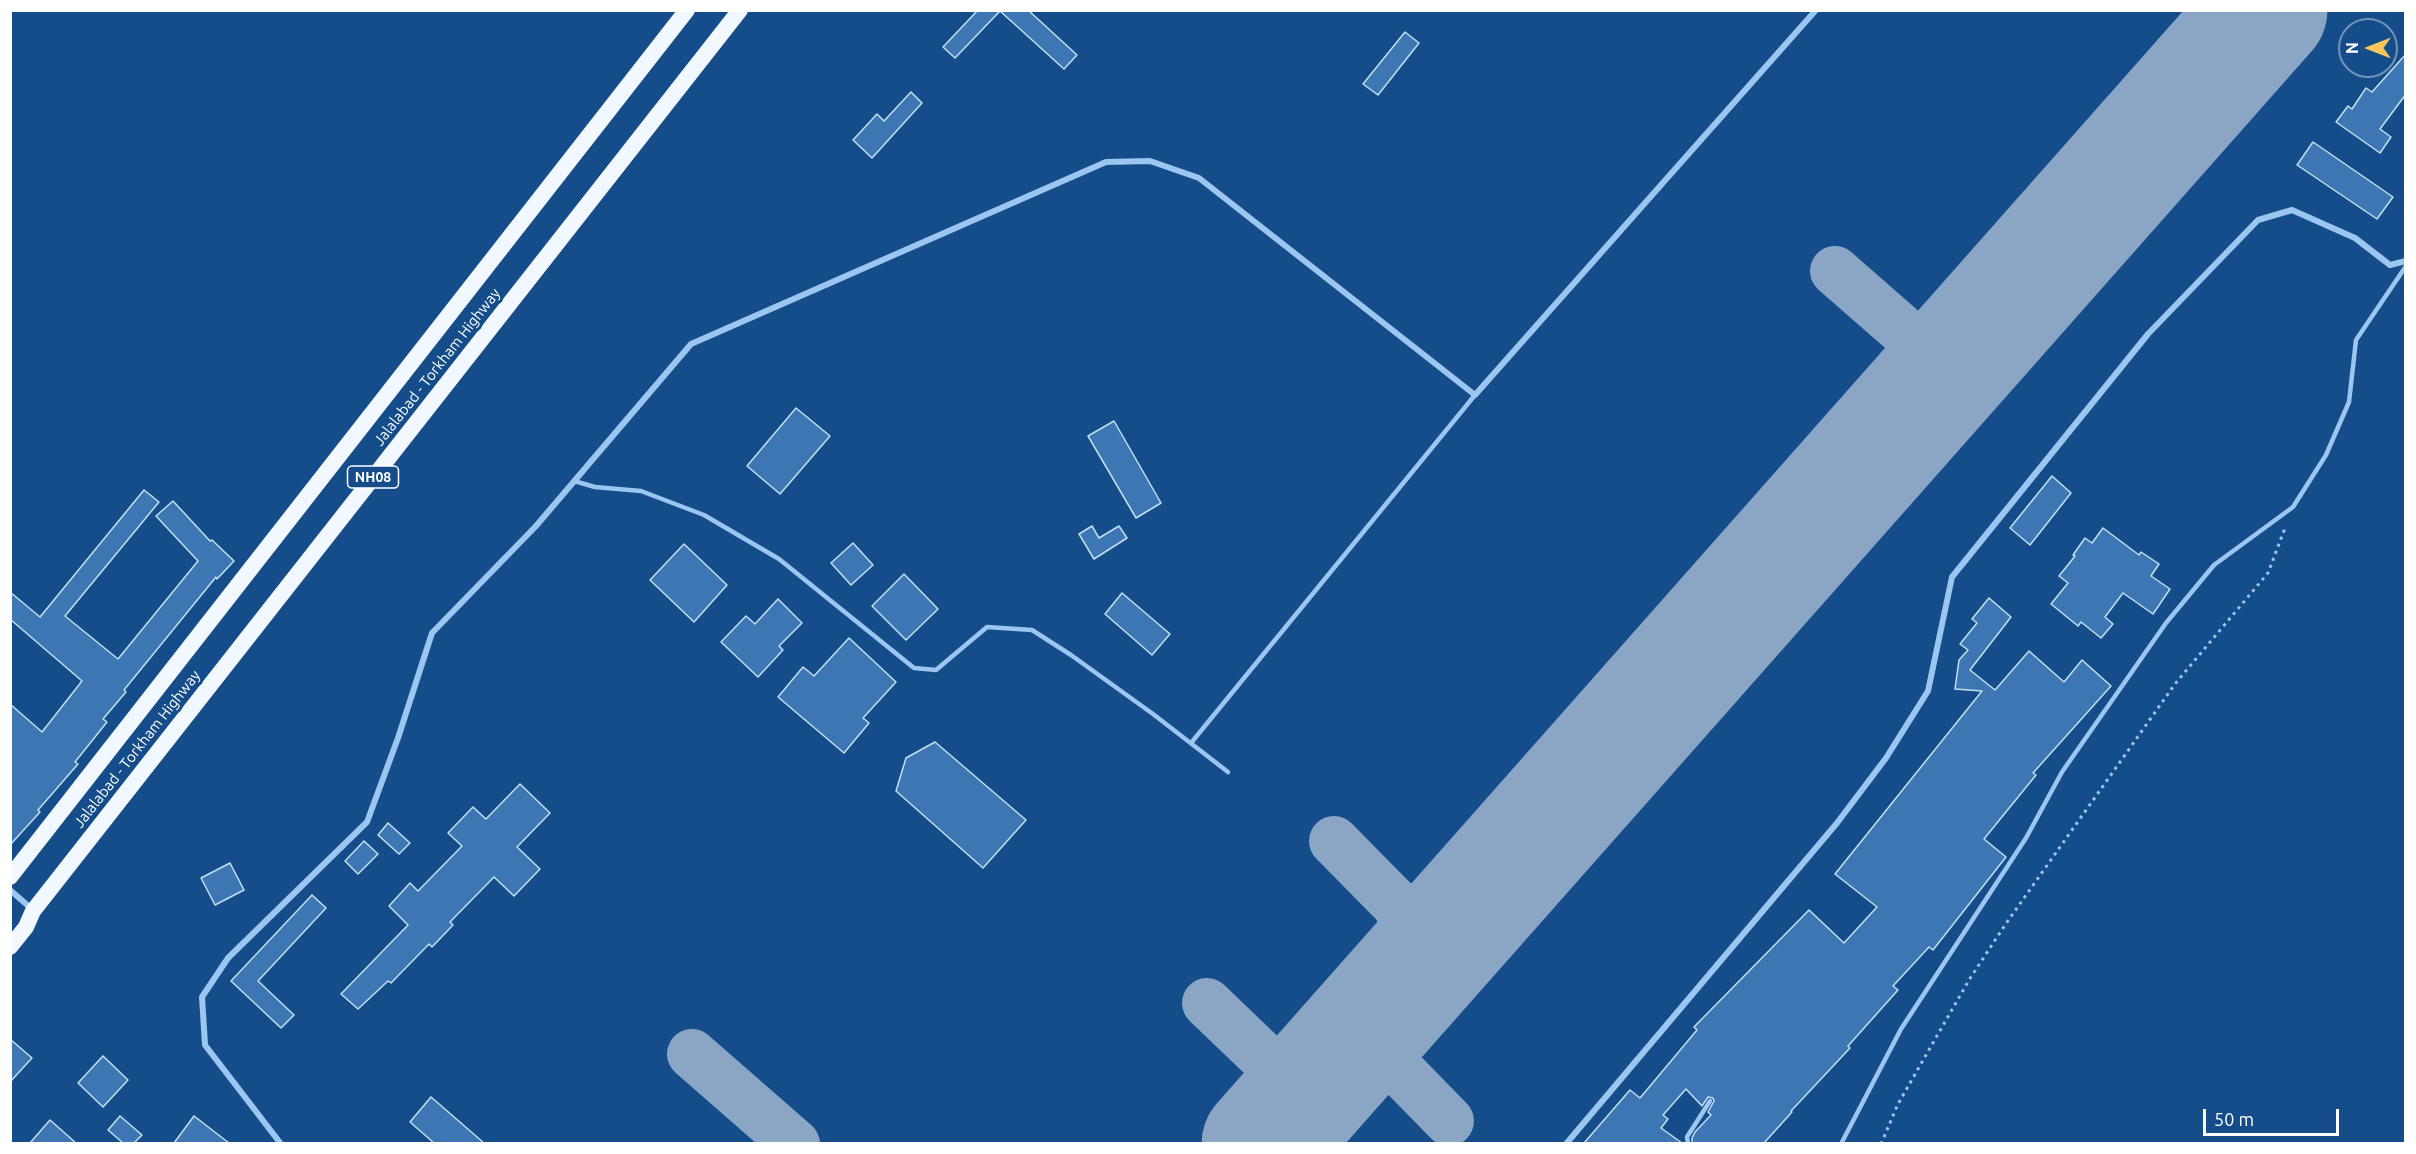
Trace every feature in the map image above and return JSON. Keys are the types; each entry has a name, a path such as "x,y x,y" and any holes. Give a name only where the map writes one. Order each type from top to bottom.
{"highway":[{"name":"Jalalabad - Torkham Highway","path":"10,877 687,10"},
{"name":"Jalalabad - Torkham Highway","path":"10,947 26,927 33,911 740,10"}],"street":[{"path":"281,1143 205,1045 202,997 228,958 366,822 398,738 432,633 536,526 691,344 1106,162 1150,161 1199,178 1474,395 1816,10"},
{"path":"1566,1143 1837,823 1886,758 1928,691 1953,577 2148,334 2258,220 2292,210 2355,238 2390,265 2406,261"},
{"path":"10,890 33,911"}],"lane":[{"path":"1841,1143 1901,1029 2025,838 2062,772 2160,633 2214,565 2292,507 2326,455 2349,402 2356,340 2406,266"},
{"path":"1191,743 1474,395"},
{"path":"574,481 595,487 641,491 704,515 779,559 914,668 936,670 987,627 1032,630 1071,655 1228,772"},
{"path":"1688,1143 1687,1137 1710,1101"},
{"path":"272,1143 276,1137"}],"path":[{"path":"1881,1143 1898,1104 1969,980 2005,925 2175,684 2268,573 2292,507"}],"building":[{"path":"978,10 1028,10 1077,55 1064,69 1000,11 955,58 943,47"},
{"path":"1405,32 1419,43 1378,95 1363,84"},
{"path":"2406,54 2406,94 2380,129 2391,137 2380,153 2336,122 2348,106 2352,109 2366,88 2372,92 2385,78 2398,78 2398,63"},
{"path":"911,92 922,103 872,158 853,140 877,114 884,121"},
{"path":"2313,142 2393,197 2377,219 2297,165"},
{"path":"796,408 830,436 780,494 747,466"},
{"path":"1114,421 1161,503 1136,518 1088,436"},
{"path":"2052,476 2071,493 2030,545 2010,528"},
{"path":"144,490 159,502 65,616 118,659 198,561 156,516 173,501 210,541 212,540 234,561 217,579 216,577 124,690 126,692 103,719 107,722 75,762 78,764 10,845 10,704 42,732 82,681 10,619 10,592 40,617"},
{"path":"1092,526 1099,538 1119,526 1127,538 1094,559 1079,534"},
{"path":"2103,528 2139,555 2141,552 2159,564 2151,576 2170,589 2153,614 2123,593 2105,617 2113,624 2101,638 2081,622 2078,626 2051,604 2068,583 2059,576 2075,556 2073,555 2085,538 2092,543"},
{"path":"853,543 873,565 851,585 831,563"},
{"path":"684,544 727,585 694,622 650,580"},
{"path":"904,574 938,609 906,640 872,606"},
{"path":"1122,593 1170,634 1152,655 1105,614"},
{"path":"1989,598 2011,617 1970,670 1995,690 2029,651 2064,682 2082,660 2111,686 2033,773 2036,775 1984,839 2006,857 1933,950 1929,947 1893,986 1898,990 1848,1046 1850,1048 1764,1143 1692,1143 1695,1132 1711,1115 1708,1112 1714,1101 1713,1098 1708,1097 1702,1106 1686,1089 1663,1115 1668,1119 1661,1128 1682,1143 1584,1143 1630,1090 1640,1098 1697,1030 1694,1027 1809,910 1844,943 1877,907 1835,874 1982,691 1955,689 1959,660 1968,650 1960,644 1977,623 1972,619"},
{"path":"778,599 802,623 779,646 783,650 758,677 721,642 746,616 755,624"},
{"path":"849,638 896,682 863,718 869,723 844,753 778,697 803,667 814,676"},
{"path":"935,742 1026,820 983,868 896,791 906,758"},
{"path":"520,784 550,813 517,847 540,869 514,896 494,877 450,922 453,925 432,947 429,944 391,983 388,981 358,1009 341,994 408,925 389,906 410,883 418,891 462,846 448,833 473,807 486,819"},
{"path":"388,823 410,843 399,854 378,835"},
{"path":"364,841 378,854 358,874 345,861"},
{"path":"230,863 244,890 215,905 201,878"},
{"path":"312,895 326,908 258,981 294,1015 281,1028 231,981"},
{"path":"10,1039 32,1058 10,1082"},
{"path":"103,1056 128,1080 103,1107 78,1083"},
{"path":"431,1097 484,1143 434,1143 410,1122"},
{"path":"120,1116 142,1135 134,1143 123,1143 108,1130"},
{"path":"194,1116 229,1143 174,1143"},
{"path":"50,1120 76,1143 30,1143"}],"taxiway":[{"path":"1835,271 1907,334 1919,355 1921,381 1915,398 1896,429"},
{"path":"1907,334 1930,342 1948,343 1972,332 2016,292"},
{"path":"1334,841 1398,906 1407,928 1401,971 1381,1011"},
{"path":"1398,906 1424,911 1447,910 1469,899 1506,867"},
{"path":"1207,1003 1305,1097"},
{"path":"1362,1032 1449,1121"},
{"path":"692,1054 795,1144"}],"runway":[{"path":"1263,1144 2266,10"}]}
